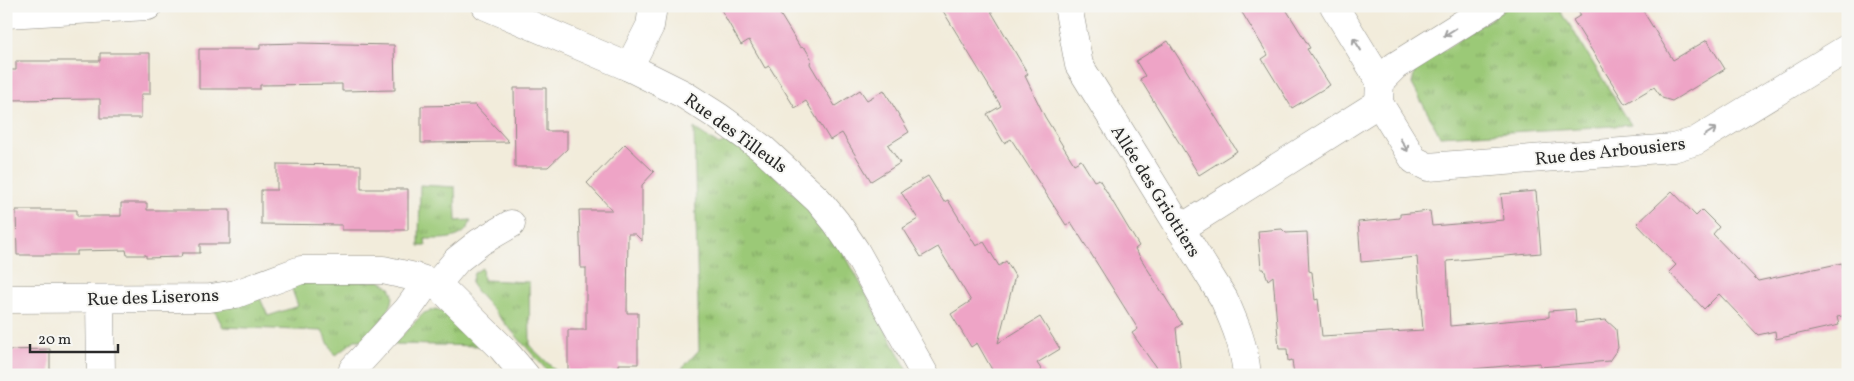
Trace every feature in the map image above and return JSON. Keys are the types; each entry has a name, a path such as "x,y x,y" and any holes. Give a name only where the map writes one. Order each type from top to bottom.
{"street":[{"path":"6,14 148,6"},
{"name":"Rue des Tilleuls","path":"486,6 629,67 683,94 763,148 818,200 856,250 925,375"},
{"path":"629,67 650,26 653,6"},
{"name":"Allée des Griottiers","path":"1068,6 1078,65 1224,299 1239,333 1247,375"},
{"name":"Rue des Arbousiers","path":"1334,6 1414,160 1428,167 1673,148 1696,141 1848,48"},
{"path":"1180,229 1380,92 1395,66 1491,6"},
{"path":"352,375 353,369 432,283 480,242 511,224"},
{"name":"Rue des Liserons","path":"6,299 210,298 236,294 301,270 383,270 432,283"},
{"path":"432,283 502,348 525,375"},
{"path":"100,300 101,375"}],"green space":[{"path":"1510,6 1558,6 1631,125 1440,136 1412,84 1415,69"},
{"path":"694,128 719,145 730,140 752,155 816,214 844,253 910,375 676,375 699,350"},
{"path":"420,185 455,187 456,221 471,220 464,232 453,237 425,239 426,246 419,246"},
{"path":"482,268 483,280 529,282 530,346 560,375 551,375 478,293 471,283 474,273"},
{"path":"380,281 389,287 393,294 385,316 363,340 355,340 335,356 322,331 223,327 213,308 259,296 268,316 298,306 290,284"},
{"path":"436,309 447,313 481,346 393,344 424,313"}],"building":[{"path":"719,6 775,6 800,47 805,48 811,58 810,64 835,106 860,90 867,100 884,90 909,132 888,145 900,163 871,181 842,133 830,140 806,101 795,108 769,66 765,68 749,40 741,45"},
{"path":"940,6 988,6 1028,74 1025,76 1045,117 1074,164 1081,160 1094,181 1099,179 1139,246 1135,249 1182,324 1176,328 1181,375 1161,375 1132,333 1138,329 1071,222 1066,225 1011,139 1004,143 987,114 1001,106"},
{"path":"1238,6 1284,6 1310,48 1307,49 1330,85 1292,108 1262,59 1268,55"},
{"path":"1575,6 1640,6 1673,60 1707,40 1725,69 1672,101 1662,98 1654,87 1625,104 1573,20 1581,15"},
{"path":"1168,41 1237,151 1199,175 1140,79 1145,76 1136,61"},
{"path":"260,44 394,45 395,90 342,91 342,84 260,85 260,89 199,89 199,49 260,49"},
{"path":"100,53 150,53 150,94 141,94 141,118 100,118 100,99 6,100 6,70 16,70 16,61 100,61"},
{"path":"514,88 546,88 546,131 567,131 567,149 548,167 515,167"},
{"path":"475,105 509,142 421,143 421,106"},
{"path":"625,144 654,172 642,185 642,241 635,234 628,234 627,313 638,313 638,364 619,364 619,371 568,371 568,330 586,330 586,268 581,268 579,210 612,210 587,183"},
{"path":"277,164 361,165 361,189 408,189 408,230 342,230 342,225 261,224 261,190 277,190"},
{"path":"928,176 944,202 948,200 976,246 984,242 999,266 1006,261 1015,276 998,343 1040,317 1060,349 1037,363 1045,375 995,375 977,343 971,347 951,314 971,301 938,247 921,257 903,228 918,219 901,192"},
{"path":"1536,191 1541,253 1447,261 1450,326 1549,317 1549,311 1575,309 1576,323 1606,320 1616,329 1618,348 1609,361 1540,367 1540,363 1515,365 1473,369 1474,373 1450,375 1445,375 1444,371 1402,375 1294,375 1292,360 1288,361 1287,349 1279,349 1273,276 1268,280 1264,269 1261,269 1258,231 1282,229 1286,233 1307,232 1309,271 1312,272 1315,300 1318,299 1322,336 1423,330 1417,257 1361,262 1358,222 1400,218 1400,214 1430,211 1432,226 1504,220 1501,194"},
{"path":"1672,191 1696,216 1702,210 1719,227 1713,234 1758,281 1842,263 1848,291 1848,315 1837,317 1839,325 1776,339 1775,331 1758,335 1719,294 1704,309 1669,272 1676,265 1637,224"},
{"path":"121,203 147,203 147,210 230,210 230,244 200,244 200,253 182,253 181,257 146,258 146,255 127,255 126,250 77,251 77,255 17,255 16,210 77,210 77,216 121,216"},
{"path":"50,349 50,375 6,375 6,350"}]}
